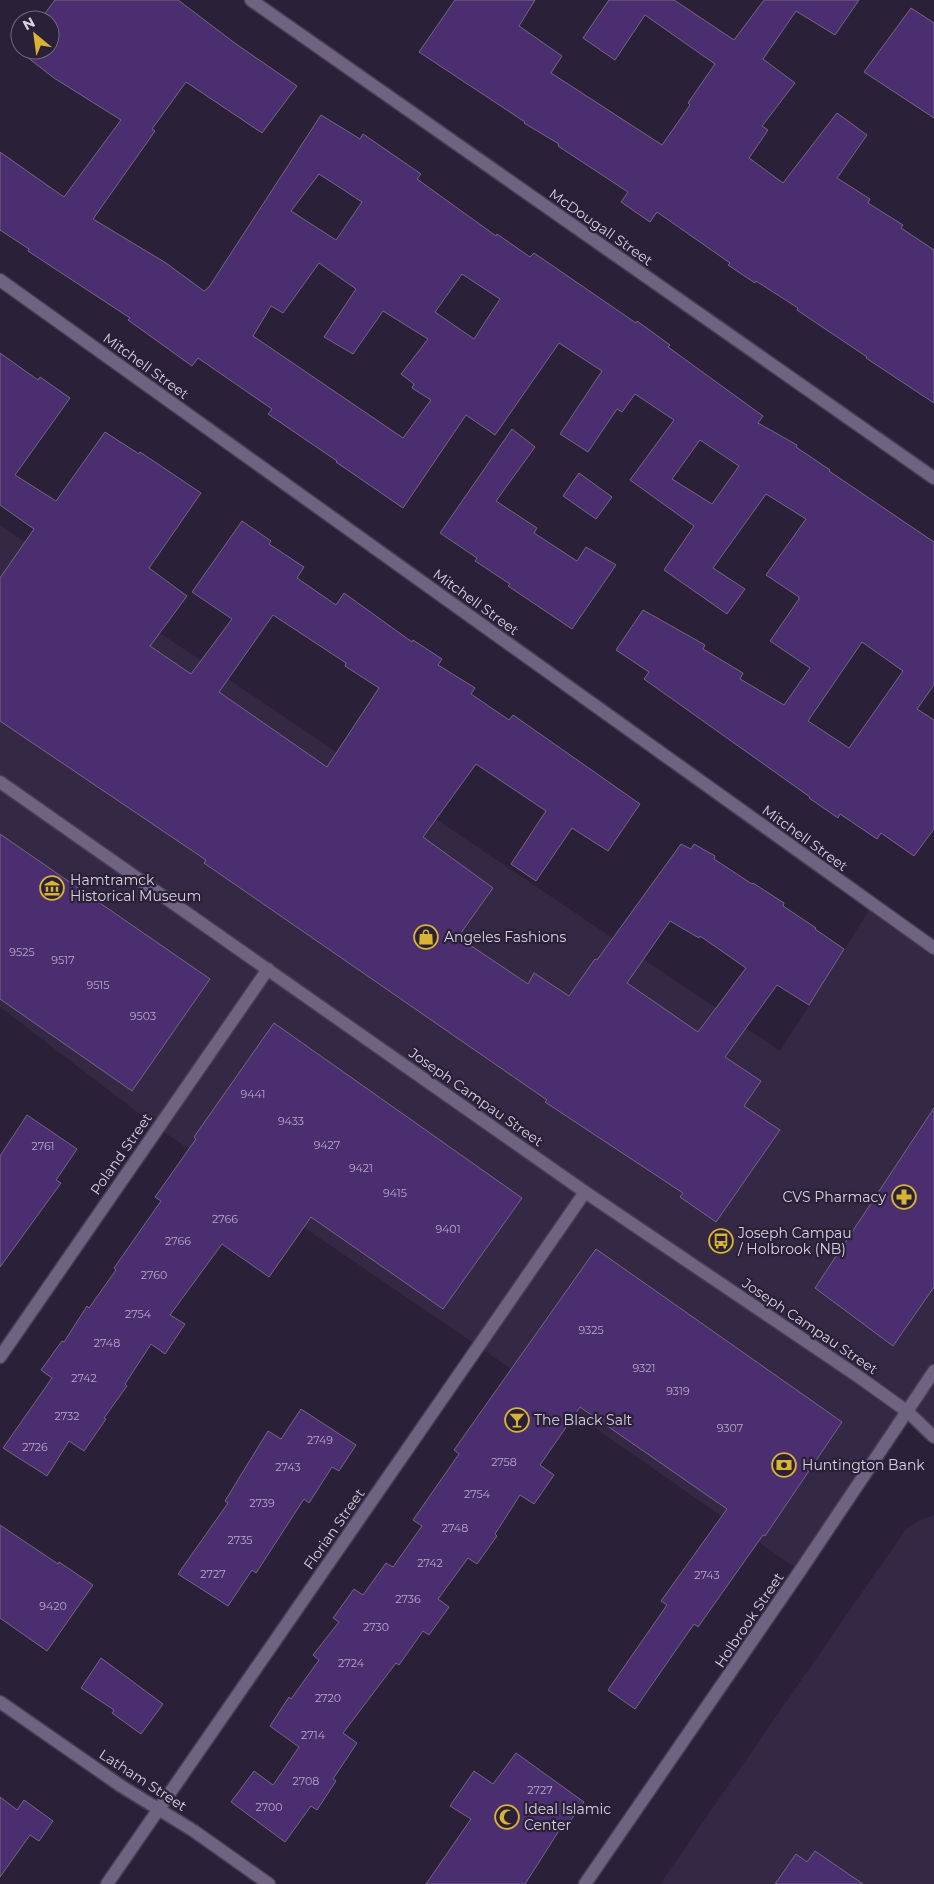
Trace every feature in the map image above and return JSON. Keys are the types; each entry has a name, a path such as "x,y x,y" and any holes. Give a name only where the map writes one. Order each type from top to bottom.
{"street":[{"name":"McDougall Street","path":"251,0 934,478"},
{"name":"Mitchell Street","path":"0,280 934,948"},
{"name":"Joseph Campau Street","path":"0,782 585,1192 859,1377 908,1412 934,1437"},
{"name":"Poland Street","path":"0,1356 268,969"},
{"name":"Florian Street","path":"107,1884 585,1192"},
{"name":"Holbrook Street","path":"586,1884 908,1412 934,1371"},
{"name":"Latham Street","path":"0,1702 121,1786 194,1831 269,1884"}],"shaded area":[{"path":"0,525 780,1051 873,904 934,948 934,1437 908,1413 800,1571 478,1346 158,1128 0,1007"},
{"path":"934,1515 934,1884 660,1884 906,1529 918,1521"}],"building":[{"path":"55,0 178,0 236,44 297,86 262,133 186,82 152,129 155,131 93,219 166,263 204,291 209,287 321,115 360,139 363,134 421,174 417,179 496,236 497,234 530,257 534,253 636,323 637,321 670,345 668,347 763,416 758,423 797,445 796,447 829,471 934,542 934,685 917,709 934,720 934,829 914,856 881,833 877,839 840,814 838,818 809,798 644,679 649,672 616,650 643,610 705,645 703,649 743,673 740,679 784,705 810,668 770,641 799,597 766,575 806,519 766,494 713,568 745,589 727,614 664,570 694,526 630,480 674,420 635,394 622,412 617,409 588,452 560,434 602,371 559,343 495,435 466,415 403,508 268,414 272,409 198,358 192,366 128,320 130,318 28,251 29,249 0,230 0,152 64,197 121,120 54,78 31,60 60,60 60,10 48,10","holes":["319,174 362,202 336,240 291,211","319,263 356,289 324,337 353,354 383,311 428,339 401,374 414,384 412,388 431,400 403,438 253,336 271,306 283,313","462,274 500,299 474,339 435,312","700,440 739,466 712,504 672,479","862,642 903,671 849,748 808,721"]},
{"path":"455,0 535,0 519,26 562,56 551,73 662,145 690,105 688,103 715,64 645,15 615,60 583,38 609,0 674,0 734,40 764,0 859,0 835,35 796,11 763,59 795,83 762,126 768,130 749,158 783,183 837,113 867,135 837,178 870,199 868,203 903,225 901,228 934,250 934,403 797,310 798,308 728,265 730,263 657,212 650,222 621,202 628,192 419,52"},
{"path":"911,8 934,23 934,118 864,72"},
{"path":"0,353 38,380 40,377 70,398 15,475 56,501 105,432 139,454 140,452 201,493 149,568 187,596 150,646 191,674 232,619 192,592 242,521 271,541 269,544 304,567 297,578 336,605 344,593 412,642 413,640 442,659 438,665 475,688 471,694 509,720 513,715 640,804 608,851 572,828 536,881 511,864 546,811 476,764 423,837 493,888 458,937 528,984 534,973 569,996 681,844 691,849 694,844 715,856 714,859 784,903 783,906 844,949 809,1005 777,985 725,1057 761,1081 744,1106 780,1130 716,1222 680,1197 683,1193 545,1102 547,1100 204,863 206,860 0,721 0,578 34,529 0,505","holes":["273,615 346,663 345,666 379,688 327,767 219,692","670,921 699,938 700,936 746,968 698,1032 627,983"]},
{"path":"512,429 535,447 496,501 537,528 534,533 577,561 586,547 616,565 572,629 508,586 510,584 475,561 477,558 440,533"},
{"path":"579,473 612,497 596,519 563,496"},
{"path":"0,834 210,979 132,1091 0,999"},
{"path":"274,1023 522,1198 443,1309 311,1217 269,1277 222,1244 170,1315 185,1324 165,1354 151,1344 125,1384 127,1386 104,1418 106,1419 84,1451 69,1441 47,1476 3,1448 52,1378 41,1370 62,1341 64,1342 87,1306 89,1308 116,1270 114,1268 161,1201 155,1197 196,1139 194,1137"},
{"name":"CVS Pharmacy","path":"934,1108 934,1287 893,1346 815,1288"},
{"path":"27,1115 77,1149 56,1180 61,1183 0,1267 0,1156"},
{"path":"596,1249 842,1422 765,1536 763,1535 698,1627 694,1624 635,1709 608,1690 667,1605 661,1601 727,1509 580,1407 540,1465 554,1475 534,1504 520,1495 495,1534 497,1536 477,1564 468,1558 438,1599 449,1607 429,1635 423,1631 399,1665 396,1663 343,1733 357,1743 333,1779 336,1781 317,1810 311,1806 285,1842 231,1802 254,1771 273,1785 299,1747 270,1726 289,1697 291,1699 319,1660 313,1655 339,1622 333,1618 354,1589 363,1595 386,1563 393,1567 422,1526 413,1520 459,1454 454,1450"},
{"path":"301,1409 356,1445 339,1471 332,1467 309,1503 304,1499 256,1573 252,1570 228,1606 178,1574 228,1503 225,1501 268,1431 281,1439"},
{"path":"0,1525 93,1585 47,1651 0,1618"},
{"path":"101,1658 163,1704 141,1734 112,1713 114,1710 81,1688"},
{"path":"516,1753 584,1802 565,1828 562,1826 525,1884 426,1884 471,1819 450,1806 474,1771 493,1784"},
{"path":"0,1797 17,1810 24,1800 53,1821 39,1841 30,1835 0,1877"},
{"path":"815,1851 863,1884 775,1884 796,1854 807,1862"}],"place":[{"name":"Hamtramck Historical Museum","path":"52,888"},
{"name":"Angeles Fashions","path":"426,937"},
{"name":"CVS Pharmacy","path":"904,1197"},
{"name":"Joseph Campau / Holbrook (NB)","path":"721,1241"},
{"name":"The Black Salt","path":"517,1420"},
{"name":"Huntington Bank","path":"784,1465"},
{"name":"Ideal Islamic Center","path":"507,1817"}]}
